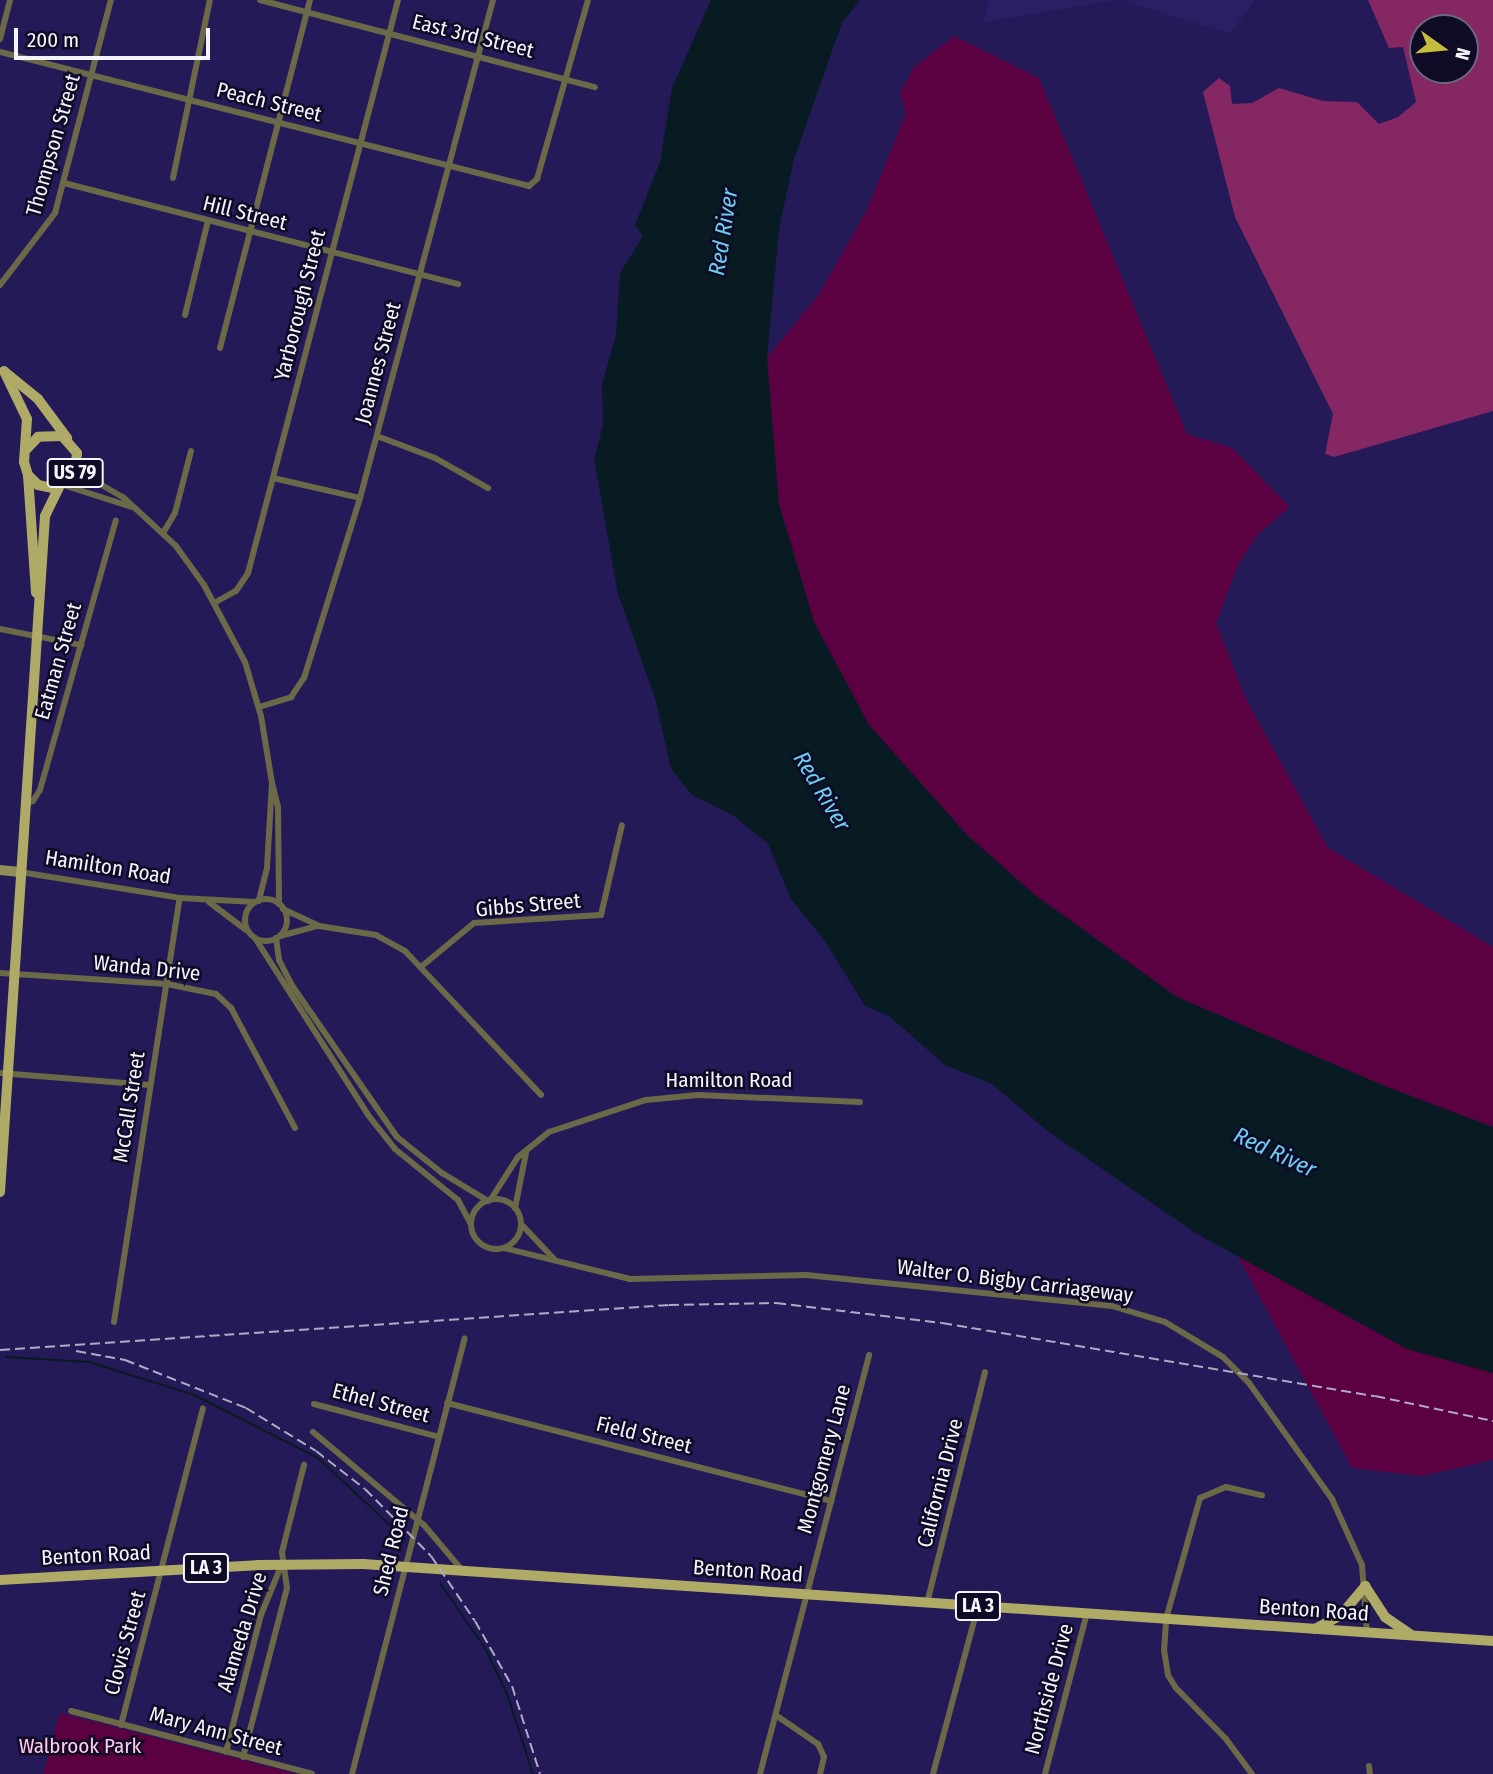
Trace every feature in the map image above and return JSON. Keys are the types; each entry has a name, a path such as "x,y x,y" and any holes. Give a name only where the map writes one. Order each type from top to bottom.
{"main road":[{"name":"US 79","path":"0,1192 4,1073 14,974 45,516 61,486 74,475 78,460 69,440 38,399 2,370"},
{"name":"US 79","path":"2,370 24,409 27,449 24,463 28,475 38,606"},
{"name":"US 79","path":"27,449 46,434 69,440"},
{"name":"US 79","path":"28,475 45,487 61,486"},
{"name":"Benton Road","path":"2,1579 282,1564 404,1567 1493,1642"},
{"path":"1312,1629 1341,1615 1366,1586 1385,1617 1413,1636"}],"street":[{"path":"0,39 9,0"},
{"name":"Thompson Street","path":"0,285 47,229 64,183 111,0"},
{"path":"173,178 186,99 210,0"},
{"name":"East 3rd Street","path":"260,0 596,87"},
{"path":"220,348 310,0"},
{"name":"Yarborough Street","path":"214,603 245,581 398,0"},
{"name":"Joannes Street","path":"259,707 285,700 301,685 360,498 494,0"},
{"path":"565,78 587,0"},
{"name":"Peach Street","path":"0,52 529,186 537,179 565,78"},
{"name":"Hill Street","path":"64,183 458,284"},
{"path":"185,314 208,221"},
{"path":"377,436 435,458 488,488"},
{"path":"163,533 175,513 191,451"},
{"path":"78,460 93,480 123,497 163,533 190,563 245,662 259,707 278,807 281,906 287,920 278,938 279,960 291,984 397,1138 442,1173 489,1200 515,1208"},
{"path":"273,478 360,498"},
{"path":"61,486 132,507"},
{"name":"Eatman Street","path":"24,803 33,800 40,790 116,520"},
{"path":"0,629 81,645"},
{"path":"272,783 267,868 257,902 246,913 252,936 278,938 318,926"},
{"name":"Gibbs Street","path":"422,965 474,923 601,915 622,825"},
{"name":"Hamilton Road","path":"0,870 209,902 257,902"},
{"name":"McCall Street","path":"114,1322 180,898"},
{"name":"Hamilton Road","path":"209,902 252,936 368,1115 395,1149 458,1200 471,1224"},
{"path":"257,902 281,906 318,926 376,934 422,965 495,1051 521,1071 541,1095"},
{"name":"Wanda Drive","path":"0,973 167,984 216,994 226,1002 295,1128"},
{"path":"4,1073 150,1085"},
{"name":"Hamilton Road","path":"489,1200 527,1151 549,1132 646,1100 698,1095 860,1102"},
{"path":"489,1200 476,1210 471,1224 481,1244 504,1248 517,1238 521,1223 515,1208 527,1151"},
{"name":"Walter O. Bigby Carriageway","path":"521,1223 533,1241 556,1261"},
{"name":"Walter O. Bigby Carriageway","path":"504,1248 630,1279 806,1275 1112,1306 1185,1332 1223,1357 1250,1382 1332,1499 1356,1543 1366,1586 1367,1633"},
{"name":"Shed Road","path":"352,1774 465,1338"},
{"name":"Montgomery Lane","path":"760,1774 869,1355"},
{"name":"California Drive","path":"927,1603 985,1372"},
{"name":"Field Street","path":"447,1403 832,1501"},
{"name":"Ethel Street","path":"314,1404 439,1437"},
{"name":"Clovis Street","path":"121,1725 203,1408"},
{"path":"313,1432 417,1520 463,1571"},
{"name":"Alameda Drive","path":"226,1752 261,1615 282,1564 304,1465"},
{"path":"1252,1774 1171,1681 1164,1651 1166,1619 1200,1499 1226,1487 1262,1495"},
{"name":"Alameda Drive","path":"243,1756 287,1588 282,1564"},
{"path":"933,1774 978,1606"},
{"name":"Northside Drive","path":"1045,1774 1087,1613"},
{"name":"Mary Ann Street","path":"71,1711 312,1774"},
{"path":"777,1716 821,1748 820,1774"}],"shaded area":[{"path":"989,0 1116,0 984,22"},
{"path":"1122,0 1255,0 1230,34"},
{"path":"1368,0 1493,0 1493,411 1334,457 1325,454 1333,414 1235,217 1203,92 1219,78 1230,86 1232,104 1252,103 1279,88 1323,101 1357,102 1379,124 1398,117 1416,102 1412,84 1479,84 1479,14 1409,14 1409,72 1403,47 1389,48"}],"green space":[{"path":"954,36 1039,78 1187,434 1232,448 1290,507 1257,535 1238,565 1216,623 1246,699 1328,848 1493,947 1493,1127 1387,1087 1177,997 1035,895 967,835 869,725 814,622 779,504 767,358 819,294 868,208 906,113 900,94 914,67"},
{"path":"1235,1251 1493,1373 1493,1460 1422,1476 1352,1468"},
{"name":"Walbrook Park","path":"60,1713 297,1774 43,1774"}],"water":[{"name":"Red River","path":"711,0 860,0 842,23 794,159 779,229 767,358 779,504 814,622 869,725 967,835 1035,895 1177,997 1387,1087 1493,1127 1493,1373 1407,1349 1197,1234 1050,1133 992,1084 945,1065 889,1016 865,1006 824,940 791,899 768,844 734,816 692,795 671,769 655,698 618,594 594,459 603,425 602,384 616,335 620,273 643,236 635,225 660,162 672,88"}],"waterway":[{"path":"6,1357 89,1362 194,1395 318,1458 405,1539"},
{"path":"440,1583 485,1648 507,1694 533,1774"}],"railway":[{"path":"0,1350 669,1305 776,1303 942,1323 1375,1396 1493,1421"},
{"path":"76,1351 125,1360 246,1408 316,1451 365,1489 431,1556 475,1621 512,1686 540,1774"}]}
